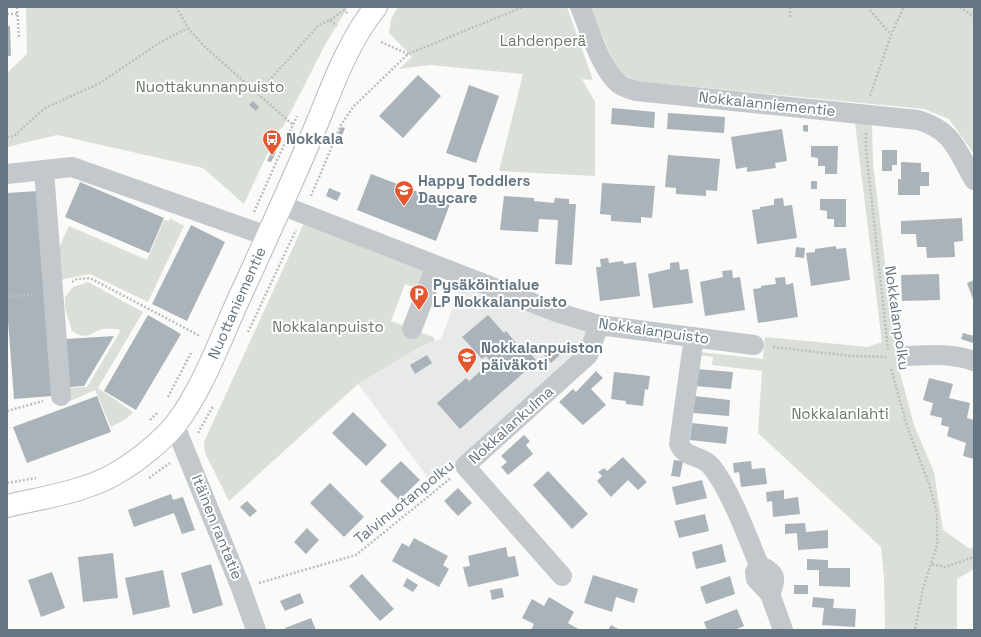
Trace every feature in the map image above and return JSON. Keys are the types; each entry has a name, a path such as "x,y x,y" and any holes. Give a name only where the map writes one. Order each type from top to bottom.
{"main road":[{"name":"Nuottaniementie","path":"7,506 91,485 120,472 146,452 175,426 187,407 210,363 281,205 338,72 352,43 376,7"}],"street":[{"name":"Nokkalanniementie","path":"580,7 602,61 610,75 621,86 636,91 918,120 932,124 943,130 953,143 974,180"},
{"path":"7,174 72,167 267,236"},
{"path":"44,170 61,396"},
{"name":"Nokkalanpuisto","path":"281,205 559,313 599,325 754,344"},
{"path":"412,329 436,266"},
{"name":"Nokkalankulma","path":"562,576 465,466 588,355 599,325"},
{"path":"694,337 679,444 686,454 706,460 718,475 739,517 759,565 755,572 756,580 770,594 783,630"},
{"path":"897,357 948,355 964,357 974,361"},
{"name":"Itäinen rantatie","path":"175,426 241,588 256,630"}],"path":[{"path":"17,7 19,38"},
{"path":"176,7 188,28 205,47 292,124"},
{"path":"303,214 341,124 353,107 408,54 523,7"},
{"path":"790,7 790,17"},
{"name":"Nokkalanpolku","path":"904,7 891,35 871,91 866,149 897,357 899,400 929,484 936,513 937,546 923,588 916,630"},
{"path":"960,7 974,17"},
{"path":"258,93 319,24 330,20 344,10 349,14"},
{"path":"870,10 891,35"},
{"path":"7,14 18,14"},
{"path":"330,20 337,26"},
{"path":"7,137 14,136 45,108 100,83 159,43 188,28"},
{"path":"382,42 408,54"},
{"path":"247,230 292,124 300,110"},
{"path":"90,278 200,336"},
{"path":"197,343 204,329"},
{"path":"754,344 852,356 897,357"},
{"path":"166,401 193,349"},
{"path":"7,411 61,396"},
{"path":"148,422 159,410"},
{"name":"Talvinuotanpolku","path":"241,588 356,555 465,466"},
{"path":"7,483 37,477"},
{"path":"932,564 945,567 974,557"}],"shaded area":[{"name":"Nokkalanpuiston päiväkoti","path":"461,286 553,316 589,331 584,347 571,363 432,483 358,384 420,347 441,339"}],"green space":[{"name":"Nuottakunnanpuisto","path":"26,7 348,7 326,43 283,127 278,131 244,204 203,168 57,135 7,147 7,73 27,54"},
{"name":"Lahdenperä","path":"398,7 567,7 593,80 582,79 595,102 595,176 499,171 523,74 430,65 399,69 412,57 389,33 391,19"},
{"path":"590,7 974,7 974,154 949,119 924,109 637,81 622,75 613,60"},
{"name":"Nokkalanlahti","path":"872,122 873,164 897,361 914,425 934,472 943,530 970,549 974,547 974,569 957,579 957,630 885,630 884,577 881,547 758,433 762,371 712,365 713,357 700,355 700,352 763,359 765,337 868,347 882,342 855,123"},
{"path":"170,218 184,226 148,302 90,274 59,280 55,256 69,226 147,260 164,220 169,221"},
{"name":"Nokkalanpuisto","path":"306,219 424,270 419,289 405,284 391,321 433,337 435,341 420,347 358,384 229,501 205,453 204,442"},
{"path":"88,282 143,312 98,388 133,412 126,419 111,427 95,390 68,402 67,388 87,387 120,332 119,329 103,329 83,336 72,331 65,308 65,297 73,287"}],"building":[{"path":"7,26 10,26 11,56 7,56"},
{"path":"418,75 441,96 403,138 379,116"},
{"path":"469,85 499,96 476,163 446,153"},
{"path":"253,101 259,107 256,111 249,105"},
{"path":"612,108 655,112 654,128 611,124"},
{"path":"668,113 725,117 724,133 667,129"},
{"path":"803,125 808,125 808,132 803,131"},
{"path":"341,127 345,128 341,138 337,137"},
{"path":"782,129 787,161 775,163 776,168 747,172 747,167 736,169 731,137"},
{"path":"811,146 838,146 837,174 825,174 825,166 818,166 818,158 811,157"},
{"path":"882,150 897,150 897,165 892,165 892,171 882,171"},
{"path":"272,151 276,152 271,162 267,161"},
{"path":"668,155 720,159 717,191 706,190 706,196 676,194 676,188 665,187"},
{"path":"901,162 921,163 921,172 929,172 929,186 920,186 920,195 898,195 898,179 901,179"},
{"path":"371,174 450,204 436,241 357,210"},
{"path":"811,181 817,181 817,189 811,189"},
{"path":"80,182 164,218 149,253 65,217"},
{"path":"602,183 655,186 652,218 641,217 641,223 611,221 611,215 600,214"},
{"path":"329,188 341,193 337,201 326,196"},
{"path":"37,191 52,396 14,399 7,308 7,193"},
{"path":"504,196 534,198 534,201 554,203 555,198 569,199 569,204 576,204 572,265 555,264 558,220 539,219 538,232 500,230"},
{"path":"783,198 784,206 792,205 797,238 757,244 752,210 774,205 774,199"},
{"path":"820,199 846,199 846,227 834,227 834,219 827,219 827,211 820,210"},
{"path":"962,218 963,241 954,242 955,257 927,258 926,247 917,247 916,234 901,234 901,221"},
{"path":"191,225 225,242 187,321 152,304"},
{"path":"836,246 836,249 846,248 850,280 811,286 806,253 815,252 815,249"},
{"path":"796,247 805,248 804,258 795,257"},
{"path":"608,258 609,263 623,261 624,264 636,262 640,296 600,301 596,267 601,267 600,259"},
{"path":"679,262 680,270 688,269 693,303 653,308 648,274 670,269 670,263"},
{"path":"732,270 733,278 740,277 745,310 705,316 700,282 723,277 722,271"},
{"path":"939,274 940,300 902,301 901,275"},
{"path":"785,277 786,285 793,283 798,317 758,323 753,289 761,288 761,286 776,284 775,278"},
{"path":"974,280 974,302 967,283"},
{"path":"148,315 181,334 136,410 104,391"},
{"path":"488,315 504,333 506,331 521,349 524,346 537,361 460,429 437,403 466,378 469,381 491,362 486,356 482,359 462,337"},
{"path":"963,333 974,336 973,343 961,339"},
{"path":"114,336 84,386 69,387 66,339"},
{"path":"554,346 561,354 551,363 544,355"},
{"path":"427,355 432,363 415,374 410,365"},
{"path":"697,369 733,372 731,389 695,386"},
{"path":"596,371 603,378 591,389 606,405 583,425 559,402 573,389 576,392"},
{"path":"614,372 650,376 648,390 645,389 643,406 626,404 626,401 611,399"},
{"path":"929,378 953,384 949,398 970,403 967,418 974,420 974,459 963,456 966,443 947,436 949,427 941,425 942,418 930,415 933,403 923,400"},
{"path":"97,396 111,432 27,463 13,427"},
{"path":"694,396 730,400 729,416 693,413"},
{"path":"353,412 387,445 366,466 332,433"},
{"path":"692,423 728,427 726,444 690,440"},
{"path":"524,435 530,441 526,445 533,454 508,475 501,467 507,462 501,456"},
{"path":"623,457 647,482 638,490 628,480 611,497 597,481 602,476 598,472 604,468 607,471"},
{"path":"674,460 683,461 680,477 671,476"},
{"path":"401,461 420,480 399,500 380,481"},
{"path":"751,461 752,469 765,468 767,484 741,487 739,472 734,473 733,463"},
{"path":"548,471 588,514 572,529 533,485"},
{"path":"702,480 707,498 676,505 672,487"},
{"path":"330,483 364,517 344,537 310,503"},
{"path":"458,488 472,503 458,516 444,501"},
{"path":"784,490 784,499 798,497 800,514 773,517 772,501 767,502 766,492"},
{"path":"171,494 173,500 183,497 195,530 182,534 174,513 134,527 128,510"},
{"path":"247,501 257,511 250,517 240,507"},
{"path":"705,514 709,531 679,538 674,521"},
{"path":"805,523 806,532 828,530 828,548 798,550 797,533 785,534 785,524"},
{"path":"307,528 319,540 306,554 294,542"},
{"path":"414,538 448,556 443,565 449,569 439,587 392,561 402,543 409,547"},
{"path":"722,544 726,562 696,569 692,552"},
{"path":"506,547 508,557 515,556 519,576 468,587 463,567 470,566 468,556"},
{"path":"113,553 118,598 83,602 78,557"},
{"path":"807,559 828,560 828,568 850,568 850,587 819,586 819,570 807,570"},
{"path":"211,564 223,605 193,614 181,573"},
{"path":"163,570 170,607 133,615 125,578"},
{"path":"52,572 65,608 41,617 28,580"},
{"path":"362,574 394,609 380,621 349,586"},
{"path":"593,575 638,589 634,603 616,597 612,612 584,603"},
{"path":"730,576 735,594 706,604 700,587"},
{"path":"407,578 418,585 413,592 403,586"},
{"path":"794,585 808,585 808,594 794,594"},
{"path":"502,588 504,597 492,600 490,590"},
{"path":"300,593 304,603 285,611 280,601"},
{"path":"549,597 574,612 568,623 580,630 531,630 534,624 522,618 532,599 544,606"},
{"path":"813,597 834,599 833,608 856,609 855,627 822,625 824,608 812,607"},
{"path":"737,609 744,626 734,630 707,630 704,622"},
{"path":"311,618 316,630 286,630 285,628"},
{"path":"611,625 620,630 608,630"}],"place":[{"name":"Nokkala","path":"272,156"},
{"name":"Happy Toddlers Daycare","path":"404,207"},
{"name":"Pysäköintialue LP Nokkalanpuisto","path":"419,311"},
{"name":"Nokkalanpuiston päiväkoti","path":"467,374"}]}
